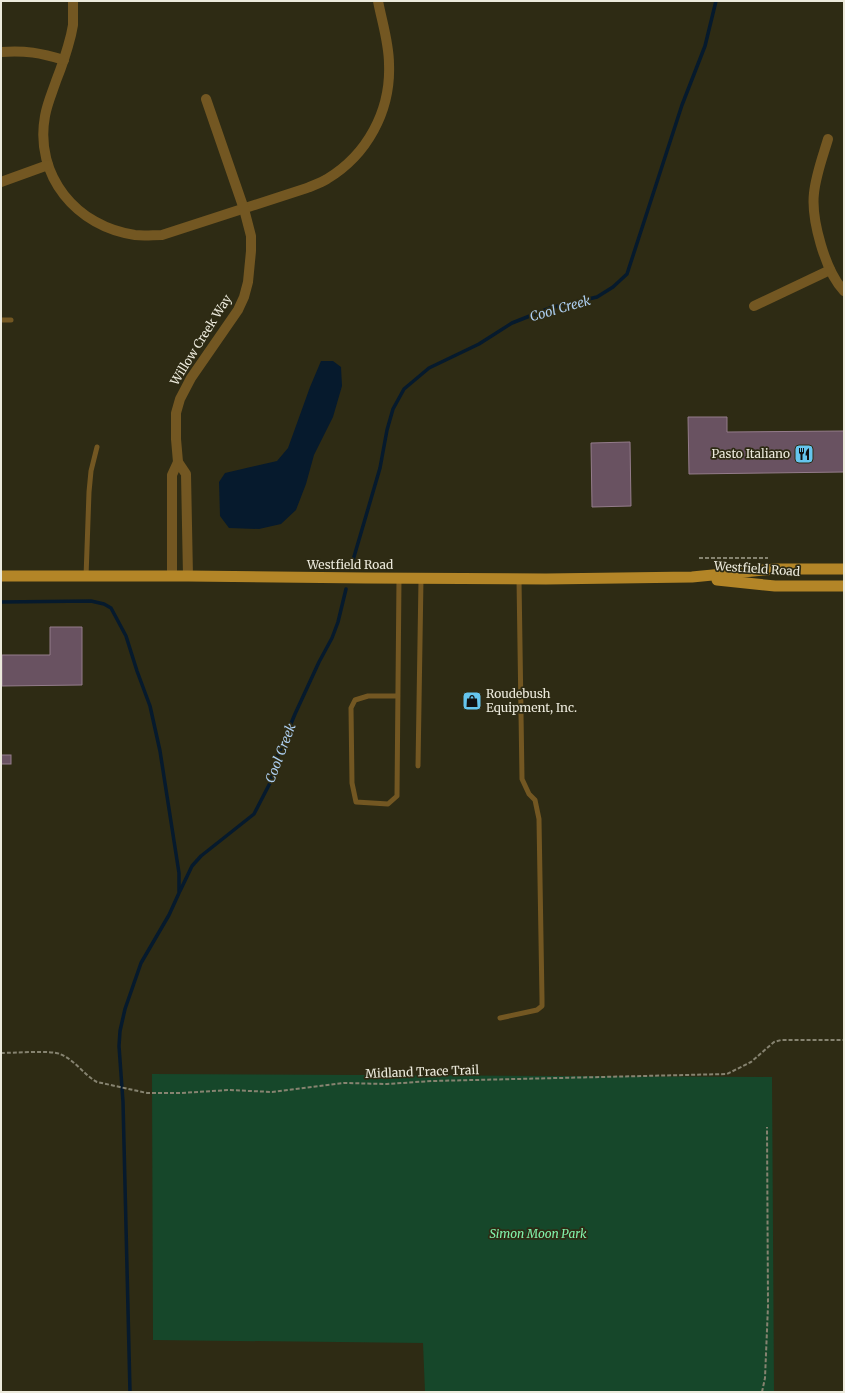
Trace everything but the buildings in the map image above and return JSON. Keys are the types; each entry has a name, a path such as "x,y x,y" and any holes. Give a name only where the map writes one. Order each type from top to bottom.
{"main road":[{"name":"Westfield Road","path":"4,576 519,579 692,577 774,569 844,569"},
{"name":"Westfield Road","path":"692,577 774,586 844,586"}],"street":[{"path":"73,1 74,25 45,116 44,138 48,165 66,199 80,212 98,224 116,231 136,235 162,235 244,209 307,188 326,180 343,168 368,141 378,124 384,107 389,80 388,46 378,1"},
{"path":"1,52 29,51 64,60"},
{"name":"Willow Creek Way","path":"188,576 186,474 178,462 176,413 180,399 191,378 238,310 244,297 250,267 250,236 244,209 206,99"},
{"path":"828,139 817,175 813,205 830,270 837,284 844,291"},
{"path":"1,182 48,165"},
{"path":"754,306 830,270"},
{"path":"172,576 172,475 178,462"}],"lane":[{"path":"1,320 11,320"},
{"path":"86,577 89,492 91,471 97,447"},
{"path":"398,696 368,696 355,700 351,708 352,783 356,802 388,804 397,796 398,696 399,578"},
{"path":"418,766 421,579"},
{"path":"500,1018 537,1010 542,1006 539,819 535,800 529,794 522,780 519,579"}],"path":[{"name":"Midland Trace Trail","path":"1,1054 60,1054 91,1079 97,1082 147,1093 181,1093 229,1090 272,1092 344,1083 387,1084 432,1081 727,1074 751,1062 774,1042 781,1040 844,1040"},
{"path":"762,1392 765,1378 768,1306 767,1126"}],"green space":[{"name":"Simon Moon Park","path":"152,1074 772,1077 774,1392 425,1392 423,1343 153,1340"}],"water":[{"path":"321,361 333,361 341,367 342,386 333,417 314,455 306,484 296,510 281,524 259,529 229,528 220,516 219,482 225,473 277,461 288,448"}],"waterway":[{"name":"Cool Creek","path":"351,567 380,468 387,430 393,409 404,389 429,368 479,344 512,323 550,308 597,297 613,287 627,274 682,105 705,46 716,1"},
{"name":"Cool Creek","path":"180,891 192,866 201,856 254,814 270,783 278,755 295,714 332,638 338,622 346,589"},
{"path":"1,602 91,601 104,604 111,608 126,636 150,706 160,751 179,873 179,893 169,915 141,963 125,1009 120,1031 119,1046 123,1102 130,1392"}],"place":[{"name":"Pasto Italiano","path":"804,454"},
{"name":"Roudebush Equipment, Inc.","path":"472,701"}]}
